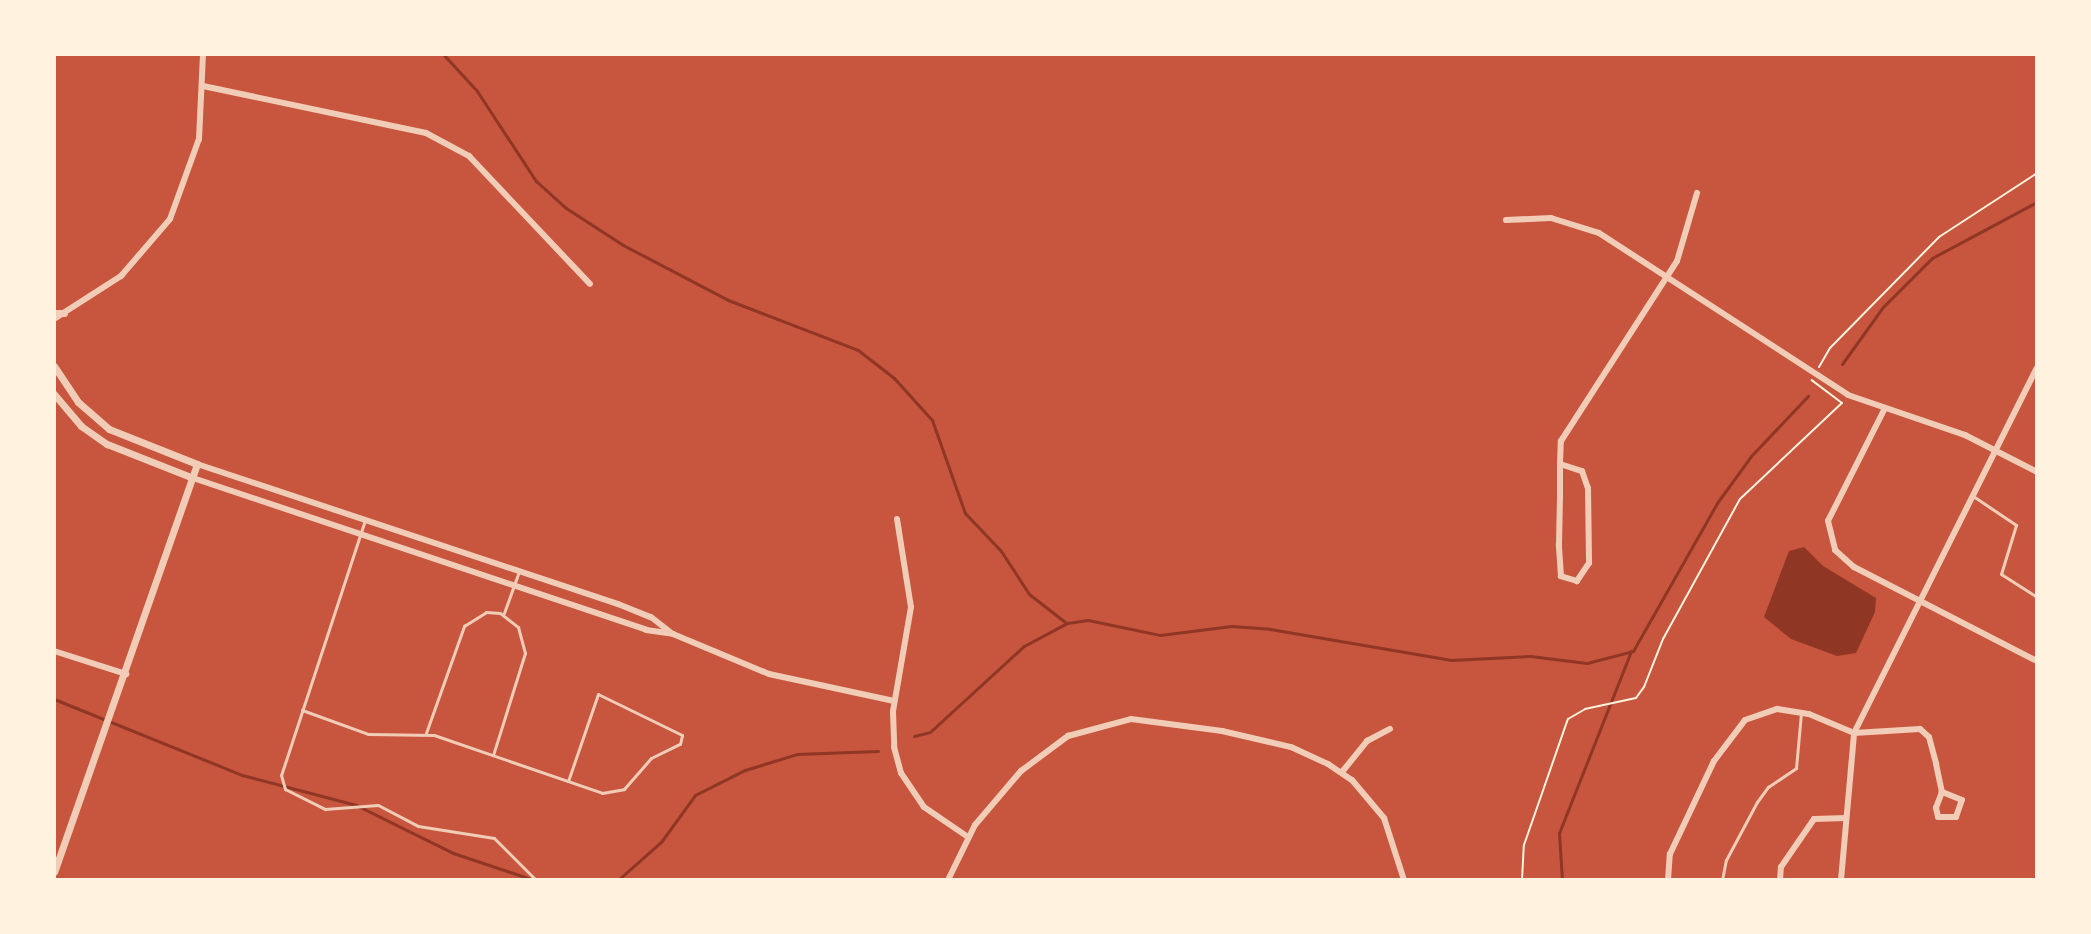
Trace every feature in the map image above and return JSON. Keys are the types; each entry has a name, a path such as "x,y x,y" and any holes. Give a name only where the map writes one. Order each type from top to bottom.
{"street":[{"path":"54,319 121,276 170,219 196,153 203,54"},
{"path":"203,86 426,133 469,156 590,284"},
{"path":"1560,464 1587,478 1589,563 1577,581 1561,576 1560,464 1561,441 1668,278 1690,226 1697,193"},
{"path":"1506,220 1574,223 1668,278 1816,374 1884,410 1965,435 2037,472"},
{"path":"54,313 64,313"},
{"path":"54,366 78,402 109,429 197,464 651,617 673,634"},
{"path":"1841,880 1854,733 2037,368"},
{"path":"54,394 81,426 107,444 193,478 673,634 769,674 894,701"},
{"path":"1884,410 1828,528 1841,559 1917,602 2037,661"},
{"path":"54,872 126,674 197,464"},
{"path":"897,519 911,607 894,701 894,747 905,780 935,817 968,837"},
{"path":"54,651 126,674"},
{"path":"1668,880 1670,854 1714,761 1745,720 1777,709 1801,713 1854,733 1920,729 1929,737 1942,792 1936,808 1938,817 1956,817 1962,800 1942,792"},
{"path":"948,880 968,837 997,795 1045,750 1108,722 1152,719 1222,731 1305,752 1342,772 1384,818 1404,880"},
{"path":"1342,772 1367,741 1390,729"},
{"path":"1780,880 1781,867 1814,819 1846,818"}],"lane":[{"path":"1972,496 2016,525 2001,574 2037,597"},
{"path":"365,520 281,775 285,789 325,809 378,805 418,826 494,838 536,880"},
{"path":"503,614 519,571"},
{"path":"426,733 464,626 486,612 503,614 518,627 525,653 493,755"},
{"path":"302,710 368,734 426,733 602,793 624,789 651,758 680,744 682,735 598,694 568,781"},
{"path":"1722,880 1726,860 1757,802 1796,768 1801,713"}],"path":[{"path":"1522,880 1524,845 1568,719 1595,707 1624,702 1644,687 1663,639 1740,499 1770,475 1805,433 1842,403 1811,383 1830,348 1954,228 2037,173"}],"shaded area":[{"path":"1804,547 1823,566 1876,598 1875,612 1856,653 1837,656 1791,639 1764,617 1789,551"}],"waterway":[{"path":"443,54 477,91 536,181 566,208 623,245 728,300 858,350 894,378 932,420 965,513 1001,551 1029,594 1065,622"},
{"path":"1842,364 1883,307 1932,258 2037,202"},
{"path":"914,736 930,732 1024,646 1067,623 1088,620 1160,635 1231,626 1270,629 1451,660 1530,656 1587,663 1633,651 1717,503 1751,456 1808,396"},
{"path":"1562,880 1559,833 1631,651"},
{"path":"54,699 242,775 356,805 453,853 534,880"},
{"path":"618,880 661,842 695,795 745,770 797,754 878,751"}]}
